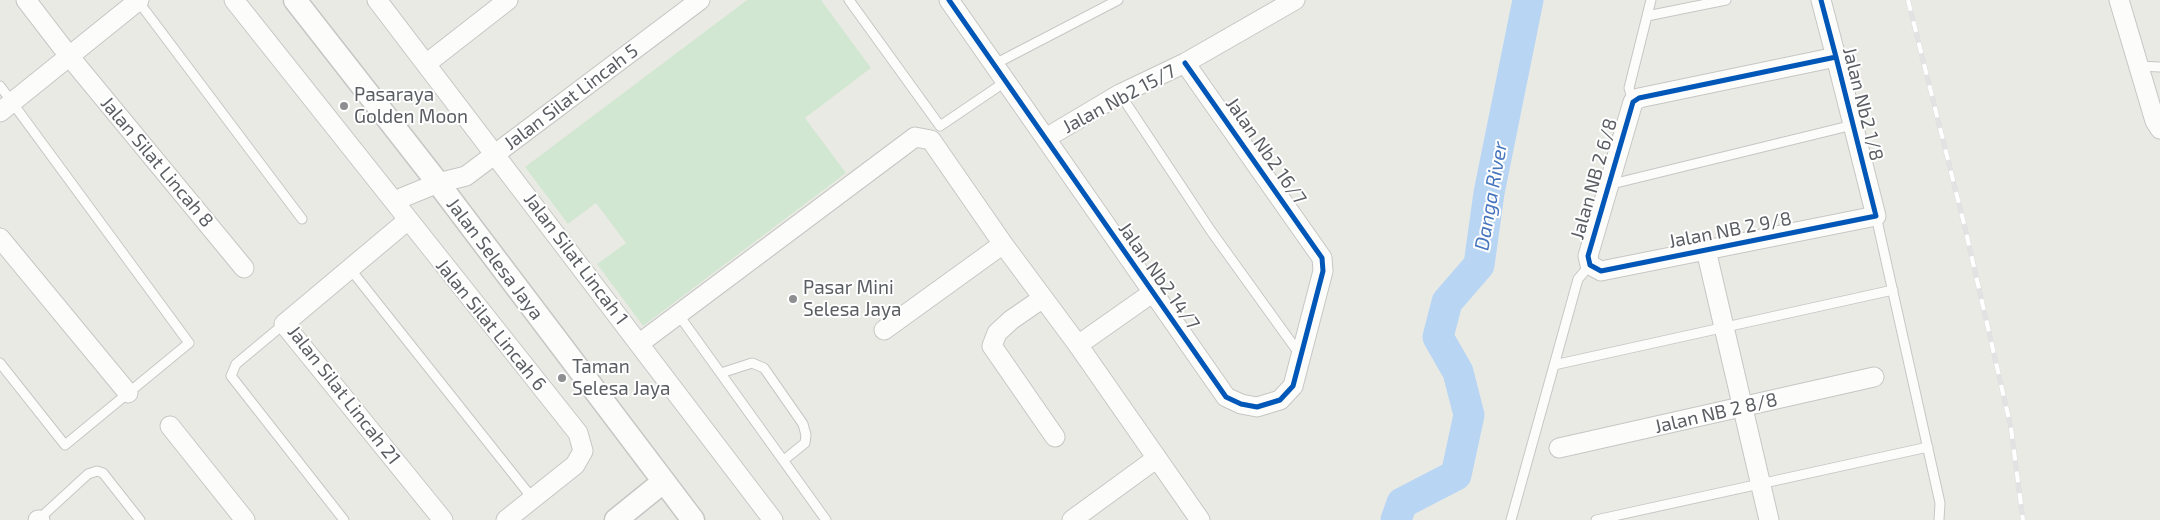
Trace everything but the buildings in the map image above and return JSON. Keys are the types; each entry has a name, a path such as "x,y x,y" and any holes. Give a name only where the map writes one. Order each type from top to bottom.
{"street":[{"name":"Jalan Silat Lincah 8","path":"26,0 69,56 244,268"},
{"path":"6,107 138,0"},
{"name":"Jalan Silat Lincah 6","path":"234,0 578,433 583,451 575,465 533,499"},
{"name":"Jalan Selesa Jaya","path":"295,0 438,182 693,520"},
{"name":"Jalan Silat Lincah 1","path":"377,0 773,520"},
{"path":"426,64 508,0"},
{"name":"Jalan Silat Lincah 5","path":"438,182 466,176 700,0"},
{"name":"Jalan Nb2 15/7","path":"1046,138 1120,94 1185,63 1295,0"},
{"name":"Jalan Nb2 1/8","path":"1821,0 1876,216"},
{"path":"2119,0 2154,121 2160,129"},
{"name":"Jalan Nb2 14/7","path":"954,1 1004,82 1046,138 1226,397 1241,404 1257,407 1280,400 1293,386 1323,271 1322,258"},
{"path":"1633,102 1639,98 1836,57"},
{"name":"Jalan Nb2 16/7","path":"1185,63 1322,258"},
{"name":"Jalan NB 2 6/8","path":"1590,265 1588,256 1633,102"},
{"path":"640,343 915,137 931,140 942,152 1003,244 1078,345 1200,520"},
{"path":"394,201 438,182"},
{"name":"Jalan NB 2 9/8","path":"1590,265 1601,271 1876,216"},
{"name":"Jalan Silat Lincah 21","path":"408,220 351,270 284,324 443,520"},
{"path":"0,238 128,394"},
{"path":"884,330 1003,244"},
{"path":"1706,250 1769,520"},
{"path":"1078,345 1152,293"},
{"path":"1043,298 1011,320 997,333 992,346 1055,437"},
{"name":"Jalan NB 2 8/8","path":"1559,448 1874,377"},
{"path":"170,426 245,520"},
{"path":"1072,520 1156,458"},
{"path":"616,520 664,482"},
{"path":"506,520 533,499"}],"lane":[{"path":"138,0 302,219"},
{"path":"849,0 940,126 1004,82"},
{"path":"993,65 1118,0"},
{"path":"1633,102 1629,88 1651,0"},
{"path":"1647,16 1726,0"},
{"path":"2138,66 2160,67"},
{"path":"0,86 6,107 189,344 65,445 0,363"},
{"path":"1120,94 1211,232 1301,356"},
{"path":"1608,185 1853,125"},
{"name":"Jalan Nb2 1/8","path":"1876,216 1940,503 1939,520"},
{"path":"1511,520 1578,279 1590,265"},
{"path":"351,270 533,499"},
{"path":"1554,365 1893,290"},
{"path":"678,314 826,520"},
{"path":"284,324 236,364 232,376 344,520"},
{"path":"721,373 736,366 752,363 764,368 803,424 806,435 806,444 784,460"},
{"path":"1596,520 1928,447"},
{"path":"39,520 88,474 97,471 102,473 140,520"}],"green space":[{"path":"747,0 821,0 871,68 805,118 846,173 643,326 597,264 626,243 596,203 568,224 525,167"}],"waterway":[{"name":"Danga River","path":"1396,520 1402,503 1456,475 1469,415 1458,372 1438,337 1447,302 1479,265 1489,193 1528,0"}],"railway":[{"path":"1908,0 1965,228 2011,428 2023,520"}],"cycle path":[{"path":"949,0 1226,397 1241,404 1257,407 1280,400 1293,386 1323,271 1322,258 1185,63"},
{"path":"1821,0 1836,57 1876,216 1601,271 1590,265 1588,256 1633,102 1639,98 1836,57"}],"place":[{"name":"Pasaraya Golden Moon","path":"344,106"},
{"name":"Pasar Mini Selesa Jaya","path":"793,299"},
{"name":"Taman Selesa Jaya","path":"562,378"}]}
